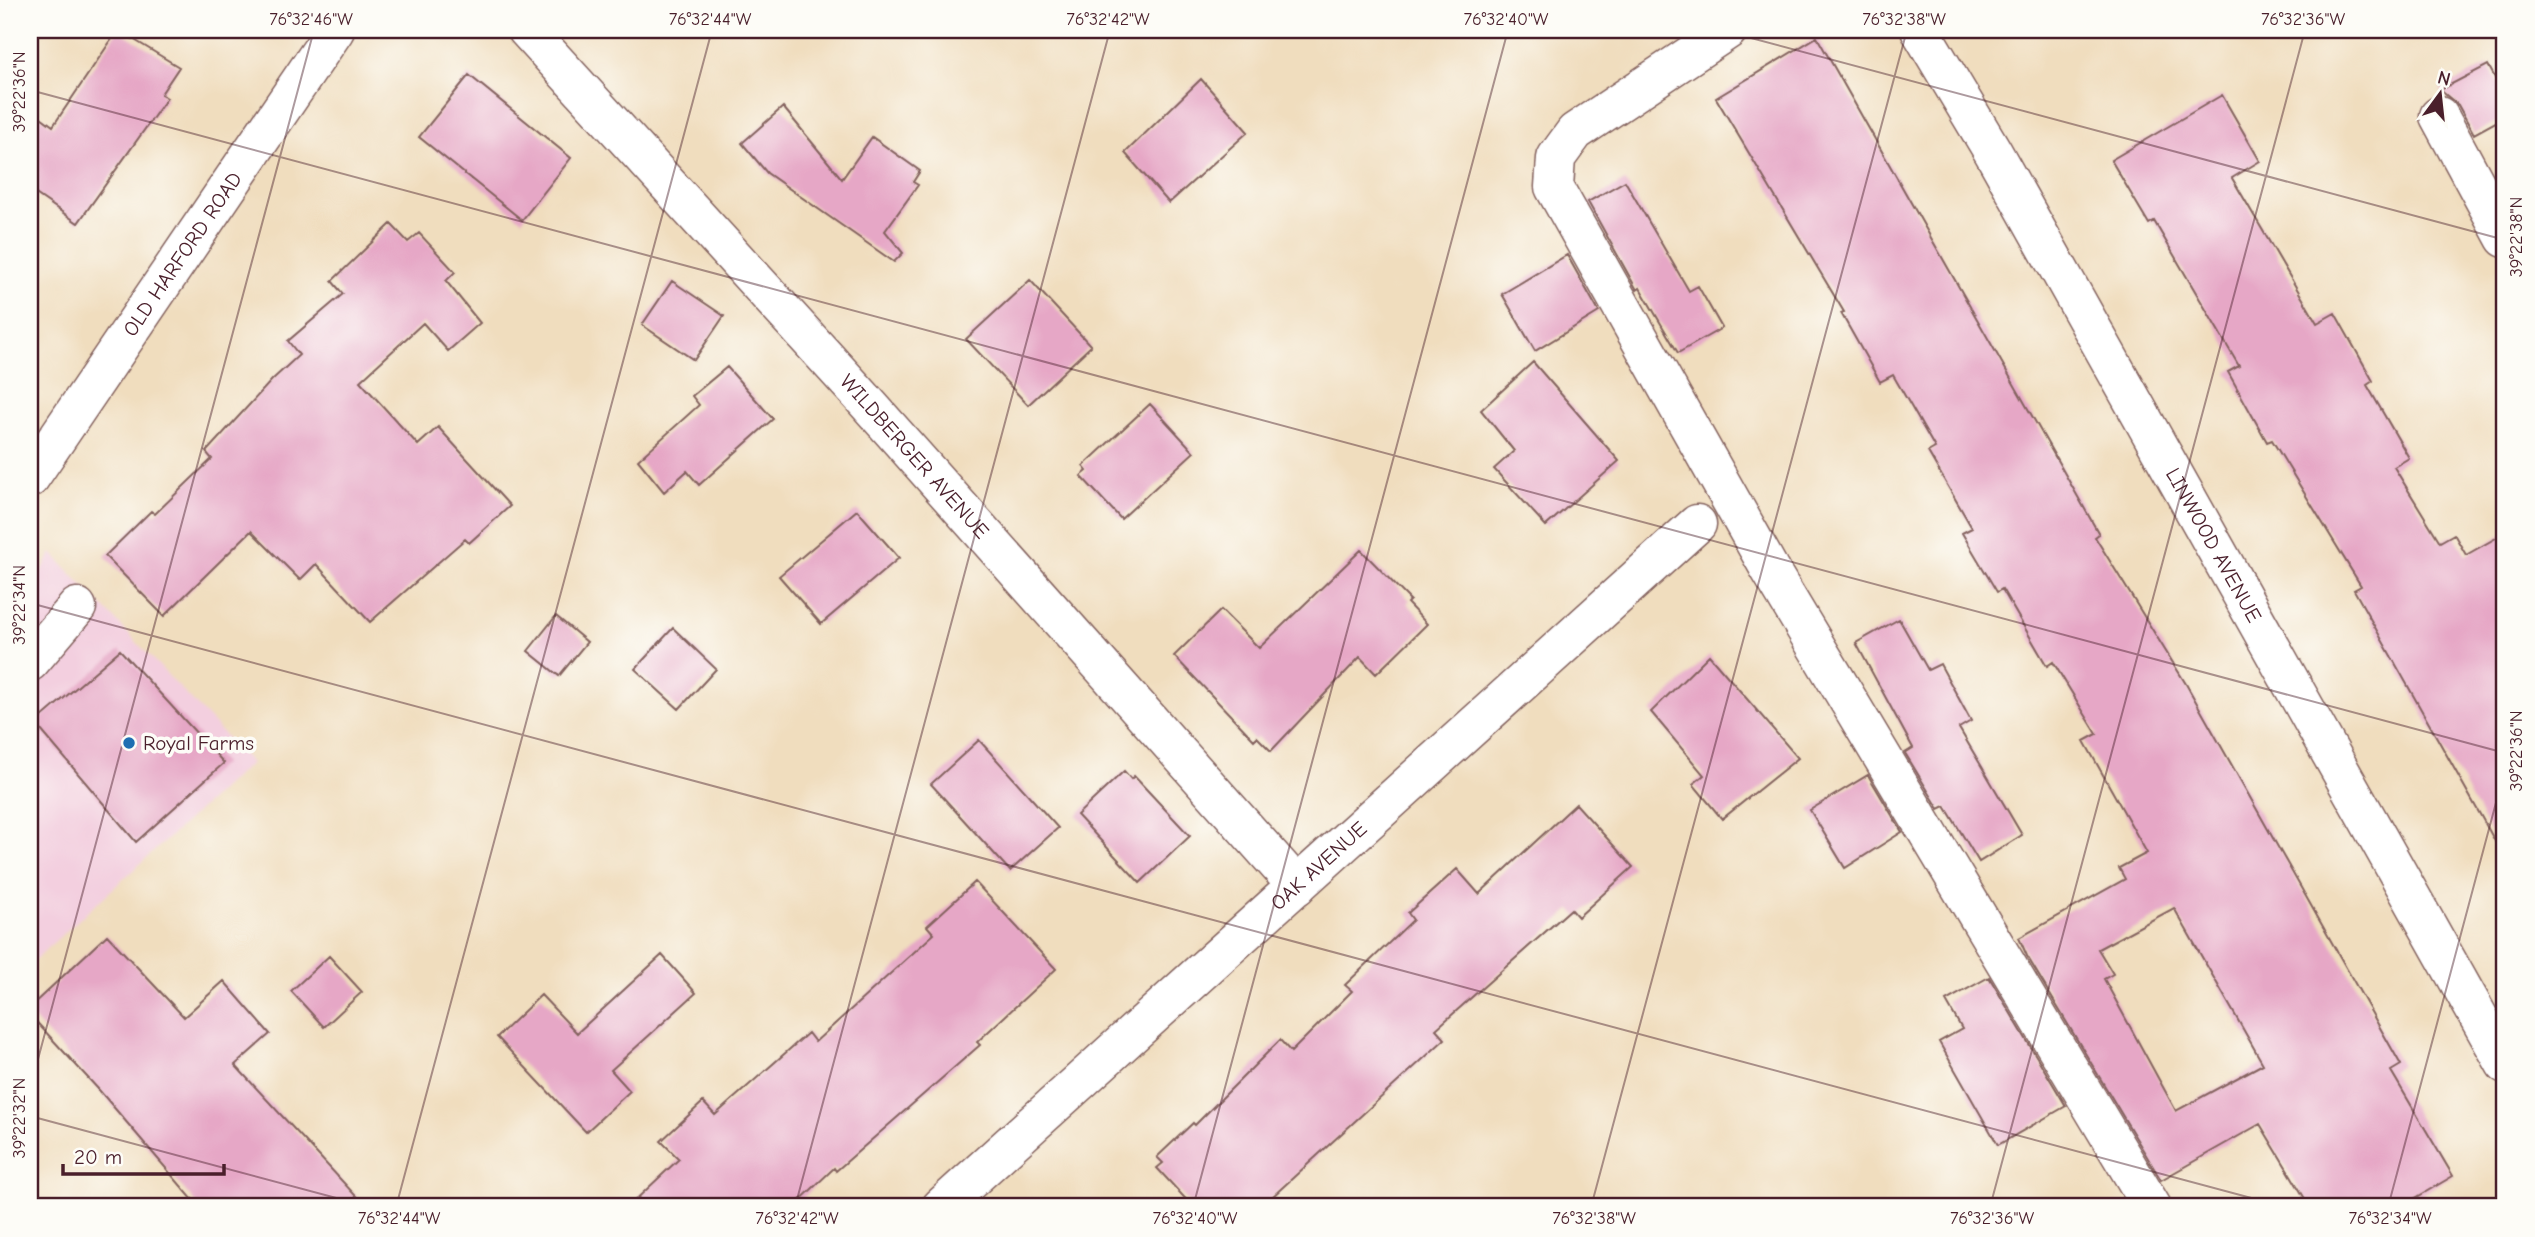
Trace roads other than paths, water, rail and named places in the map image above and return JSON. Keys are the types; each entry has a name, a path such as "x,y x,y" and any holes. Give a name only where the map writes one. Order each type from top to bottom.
{"street":[{"name":"OLD HARFORD ROAD","path":"30,478 335,30"},
{"name":"WILDBERGER AVENUE","path":"527,30 862,396 1297,886"},
{"path":"1728,30 1575,132 1556,158 1554,187 1769,568 2152,1207"},
{"name":"LINWOOD AVENUE","path":"1920,30 1993,152 2505,1064"},
{"path":"2439,116 2505,238"},
{"name":"OAK AVENUE","path":"940,1207 1697,524"},
{"path":"30,663 77,607"}],"place":[{"name":"Royal Farms","path":"129,743"}]}
